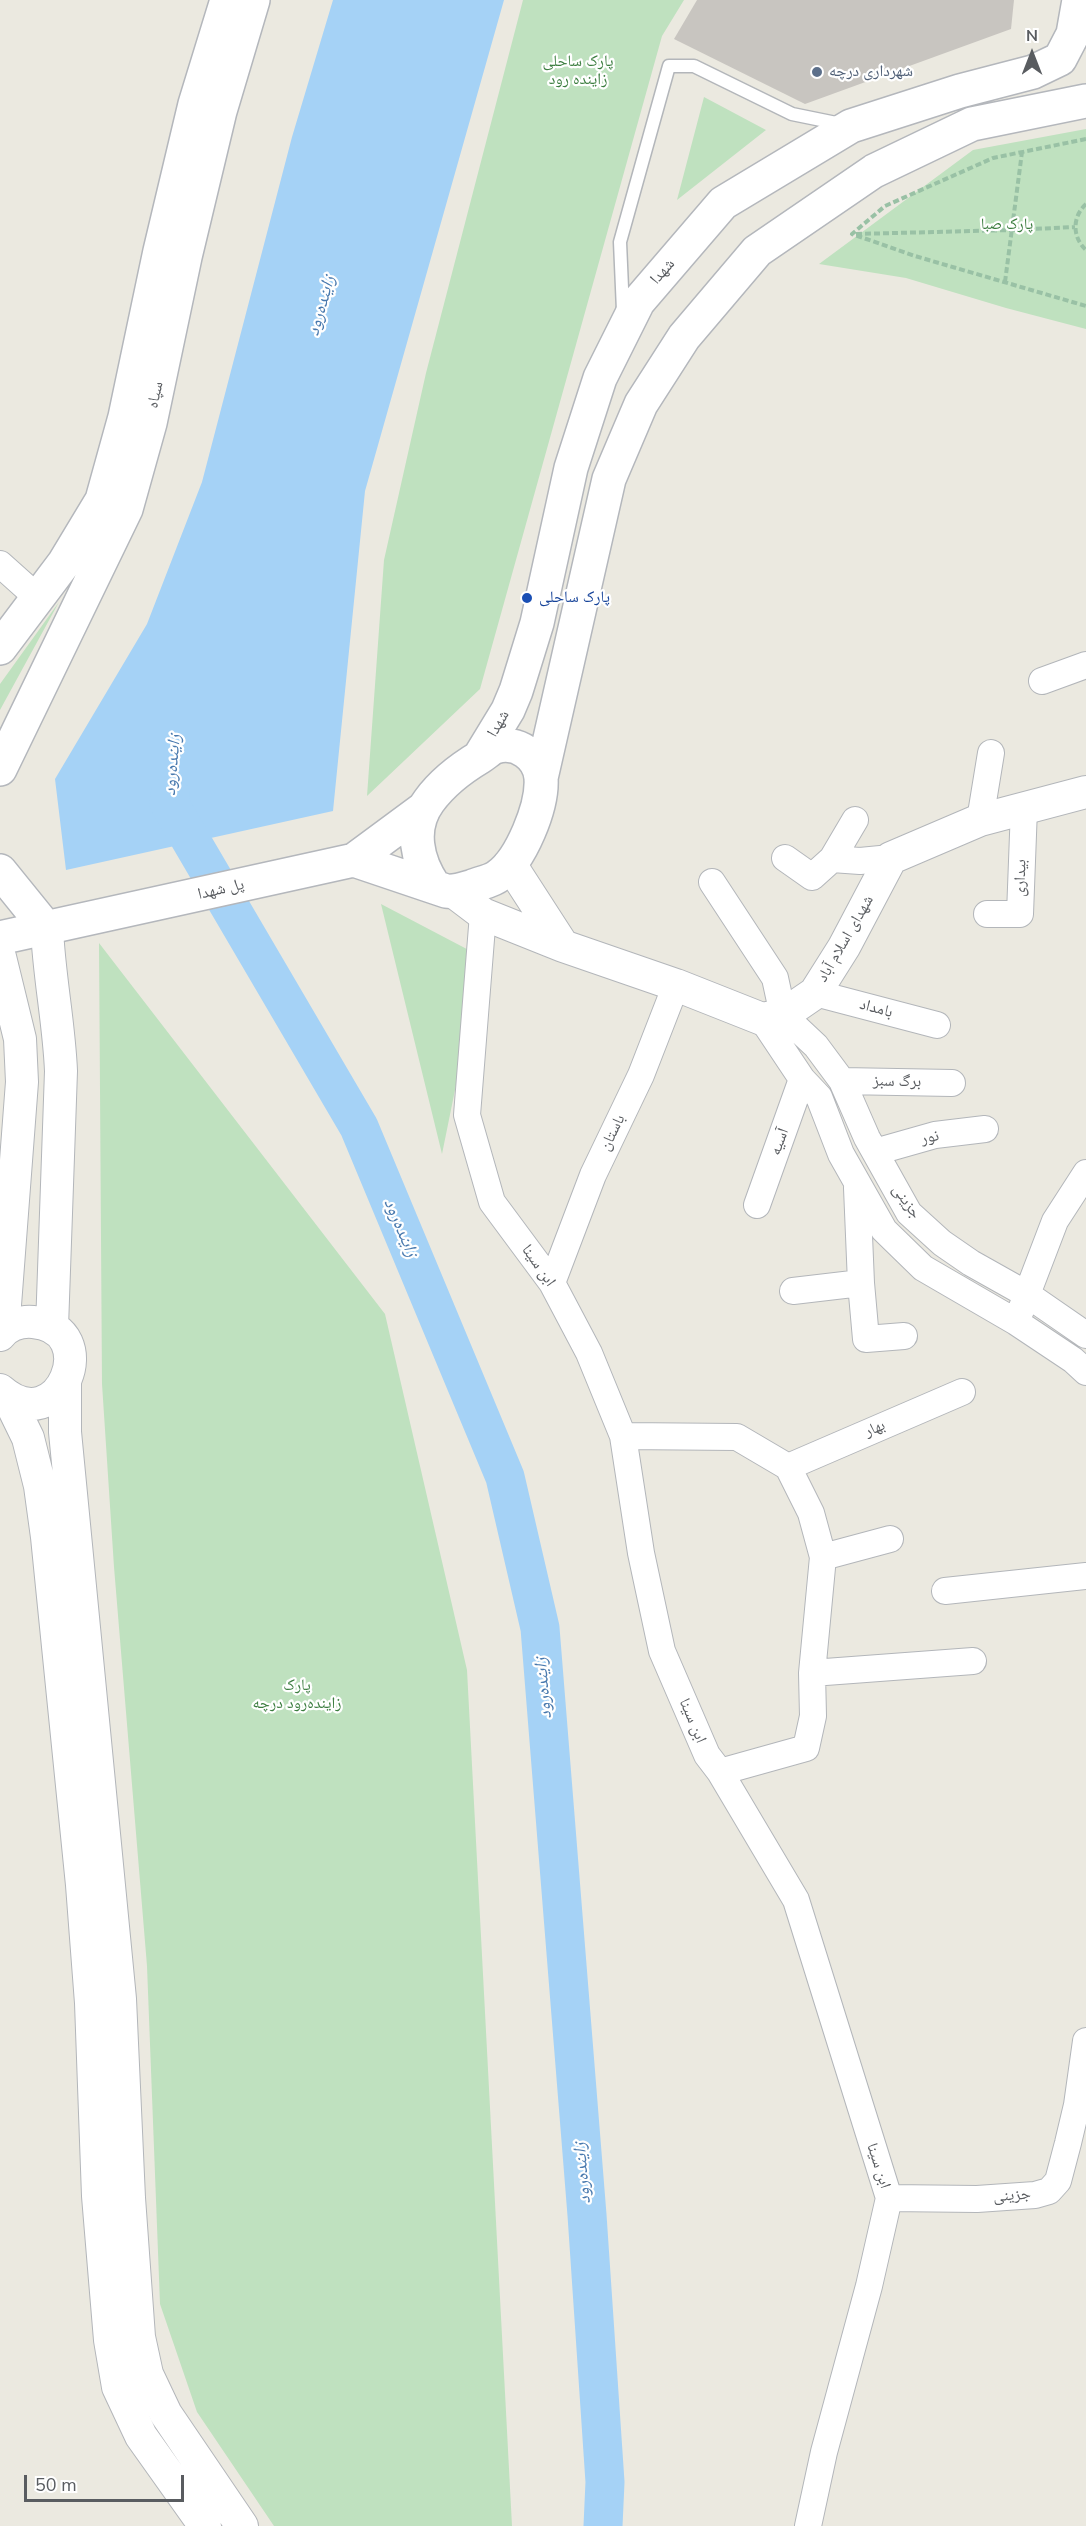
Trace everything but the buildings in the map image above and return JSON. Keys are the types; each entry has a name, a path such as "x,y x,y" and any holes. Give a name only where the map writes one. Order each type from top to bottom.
{"main road":[{"name":"سپاه","path":"0,648 64,563 102,500 125,417 160,251 195,104 227,0"},
{"name":"سپاه","path":"1,764 126,509 150,423 185,256 220,111 253,0"},
{"name":"شهدا","path":"480,756 508,710 516,691 537,622 571,468 600,378 638,302 723,203 851,126 960,91 1033,72 1060,59 1073,34 1079,0"},
{"path":"354,860 444,889 497,878 510,864 533,824 540,797 541,777 609,479 641,404 684,337 758,251 874,171 972,124 1086,100"},
{"path":"354,860 423,809 437,790 454,775 495,747 507,745 523,749 535,761 541,777"},
{"path":"423,809 417,829 418,851 424,871 444,889"},
{"name":"پل شهدا","path":"0,938 354,860"},
{"path":"0,871 47,928"}],"street":[{"path":"0,564 38,598"},
{"path":"1042,681 1086,665"},
{"path":"980,820 991,753"},
{"path":"832,859 860,861 891,858 980,820 1086,792"},
{"name":"بیداری","path":"987,914 1020,914 1024,808"},
{"path":"785,858 812,877 832,859 855,820"},
{"name":"شهدای اسلام آباد","path":"773,1017 815,993 844,947 891,858"},
{"path":"510,864 563,946"},
{"path":"711,882 775,978 773,1017 802,1079 819,1097 841,1154 884,1230 923,1268 1016,1322 1073,1360 1086,1372"},
{"path":"444,889 483,914 563,946 773,1017"},
{"name":"ابن سینا","path":"483,914 467,1115 492,1202 552,1283 590,1353 623,1436 641,1553 662,1651 707,1755 720,1772 796,1900 889,2198 869,2286 824,2452 808,2526"},
{"path":"47,928 48,960 60,1034 61,1071 52,1327"},
{"path":"0,957 20,1039 22,1082 2,1333"},
{"name":"باستان","path":"552,1283 593,1175 641,1075 676,985"},
{"name":"بامداد","path":"815,993 937,1025"},
{"name":"جزینی","path":"773,1017 816,1046 842,1081 875,1152 909,1213 942,1243 971,1263 1028,1294 1086,1335"},
{"name":"آسیه","path":"757,1205 802,1079"},
{"name":"برگ سبز","path":"842,1081 952,1083"},
{"name":"نور","path":"875,1152 935,1135 985,1129"},
{"path":"1016,1322 1055,1221 1086,1173"},
{"path":"857,1185 866,1339 904,1336"},
{"path":"923,1268 942,1243"},
{"path":"793,1291 861,1283"},
{"path":"2,1333 15,1324 27,1321 40,1322 52,1327 62,1336 71,1359 70,1372 65,1384 56,1394 45,1400 33,1403 20,1402 4,1393"},
{"path":"65,1384 66,1443 120,1999 129,2198 140,2337 147,2374 166,2414 229,2521"},
{"name":"بهار","path":"788,1467 962,1392"},
{"path":"4,1393 28,1438 40,1486 47,1537 82,1886 91,2003 98,2196 110,2340 118,2387 141,2436 205,2526"},
{"path":"623,1436 737,1437 788,1467 811,1513 823,1557 812,1673 813,1716 806,1748 720,1772"},
{"path":"823,1557 890,1539"},
{"path":"945,1591 1086,1576"},
{"path":"812,1673 973,1661"},
{"name":"جزینی","path":"889,2198 976,2199 1049,2192 1058,2181 1068,2143 1077,2105 1086,2041"}],"lane":[{"path":"624,329 620,242 669,66 694,66 792,114 851,126"}],"path":[{"path":"852,234 885,206 993,158 1086,139"},
{"path":"1005,282 1023,152"},
{"path":"1086,204 1077,217 1075,226 1077,237 1086,250"},
{"path":"852,234 1012,231 1075,226"},
{"path":"852,234 915,256 1086,306"}],"green space":[{"name":"پارک ساحلی زاینده رود","path":"523,0 684,0 662,36 480,689 367,796 384,560 426,373"},
{"path":"704,97 766,130 677,200"},
{"name":"پارک صبا","path":"1086,129 1086,329 906,278 819,264 973,150"},
{"path":"59,602 0,710 0,684"},
{"path":"381,904 482,957 442,1154"},
{"name":"پارک زاینده‌رود درچه","path":"99,943 385,1314 467,1670 512,2526 274,2526 197,2412 160,2304 147,1966 114,1567 102,1384"}],"water":[{"path":"333,0 504,0 365,491 333,811 66,870 55,779 147,624 202,482 292,137"}],"waterway":[{"name":"زاینده‌رود","path":"170,795 169,803 359,1127 505,1477 540,1628 587,2215 605,2482 603,2526"}],"place":[{"name":"شهرداری درچه","path":"817,72"},
{"name":"پارک ساحلی","path":"527,598"}]}
